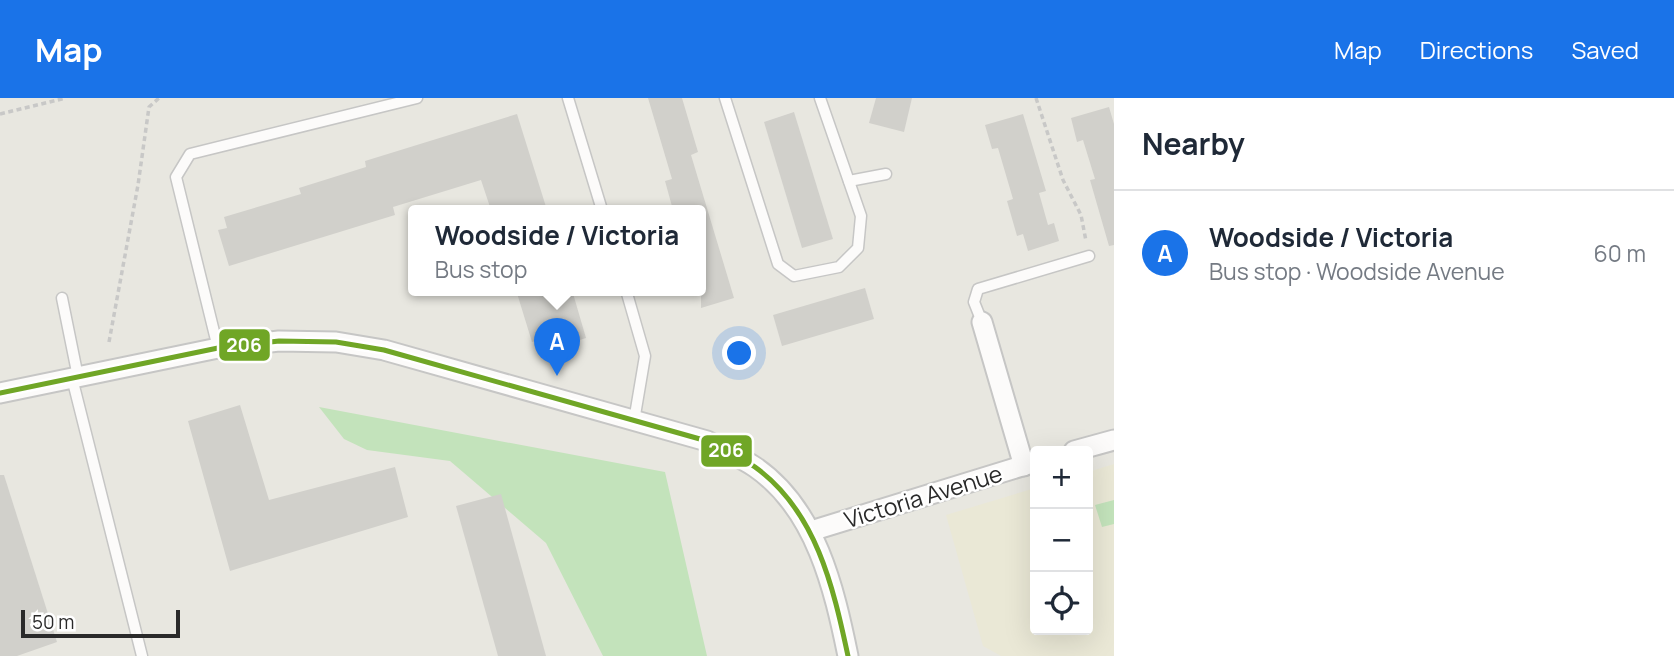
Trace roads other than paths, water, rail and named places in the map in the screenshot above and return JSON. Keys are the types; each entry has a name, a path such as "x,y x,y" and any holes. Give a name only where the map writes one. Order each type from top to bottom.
{"street":[{"path":"982,322 1030,464"},
{"path":"0,393 218,348 279,341 336,342 384,350 707,441 755,467 789,496 811,531 838,610 848,656"},
{"path":"1092,446 1114,440"},
{"name":"Victoria Avenue","path":"811,531 1030,464"}],"lane":[{"path":"218,348 176,177 190,153 417,98"},
{"path":"568,98 600,205"},
{"path":"728,99 778,264 794,276 839,267 858,248 862,216 820,98"},
{"path":"849,181 886,174"},
{"path":"982,322 974,302 978,289 1089,256"},
{"path":"628,296 645,356 634,421"},
{"path":"62,298 75,377 142,656"}],"place":[{"name":"Woodside / Victoria","path":"557,376"}]}
